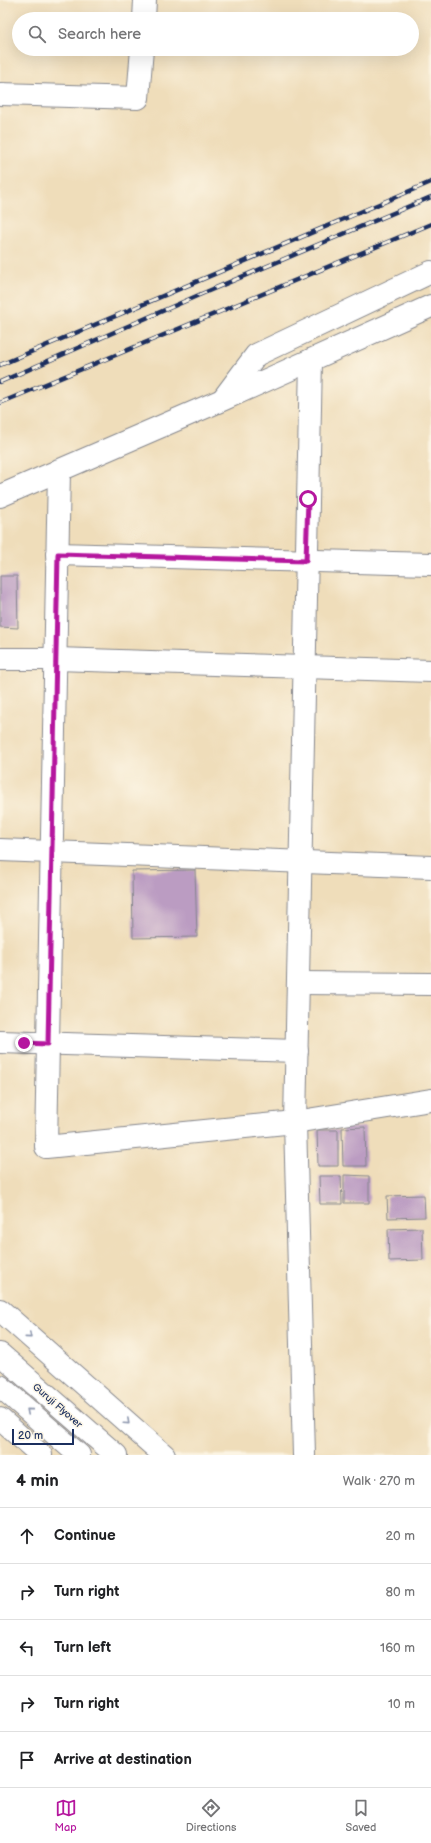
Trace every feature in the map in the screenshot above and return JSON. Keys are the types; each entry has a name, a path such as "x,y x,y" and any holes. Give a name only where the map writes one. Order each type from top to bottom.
{"street":[{"path":"144,12 145,0"},
{"path":"0,94 138,98 141,56"},
{"path":"222,400 256,355 431,272"},
{"path":"0,496 222,400 431,306"},
{"path":"304,1455 296,1122 311,360"},
{"path":"59,470 46,1147 296,1122 431,1100"},
{"path":"58,554 431,564"},
{"path":"0,659 56,659 431,671"},
{"path":"0,850 431,868"},
{"path":"298,983 431,984"},
{"path":"0,1042 297,1051"},
{"path":"0,1310 164,1455"},
{"name":"Guruji Flyover","path":"0,1354 116,1455"},
{"path":"0,1386 79,1455"},
{"path":"3,1428 40,1455"}],"building":[{"path":"0,576 17,576 18,628 0,627"},
{"path":"195,870 197,937 133,938 132,871"},
{"path":"365,1127 366,1166 343,1166 342,1128"},
{"path":"317,1130 338,1130 338,1166 318,1166"},
{"path":"344,1175 369,1176 369,1203 344,1203"},
{"path":"319,1176 341,1176 342,1204 320,1204"},
{"path":"424,1195 425,1217 388,1218 387,1196"},
{"path":"422,1228 423,1260 389,1261 388,1229"}],"railway":[{"path":"0,365 431,182"},
{"path":"0,382 199,295 431,197"},
{"path":"0,403 431,224"}],"route":[{"path":"24,1043 48,1044 58,554 306,561 308,499"}]}
